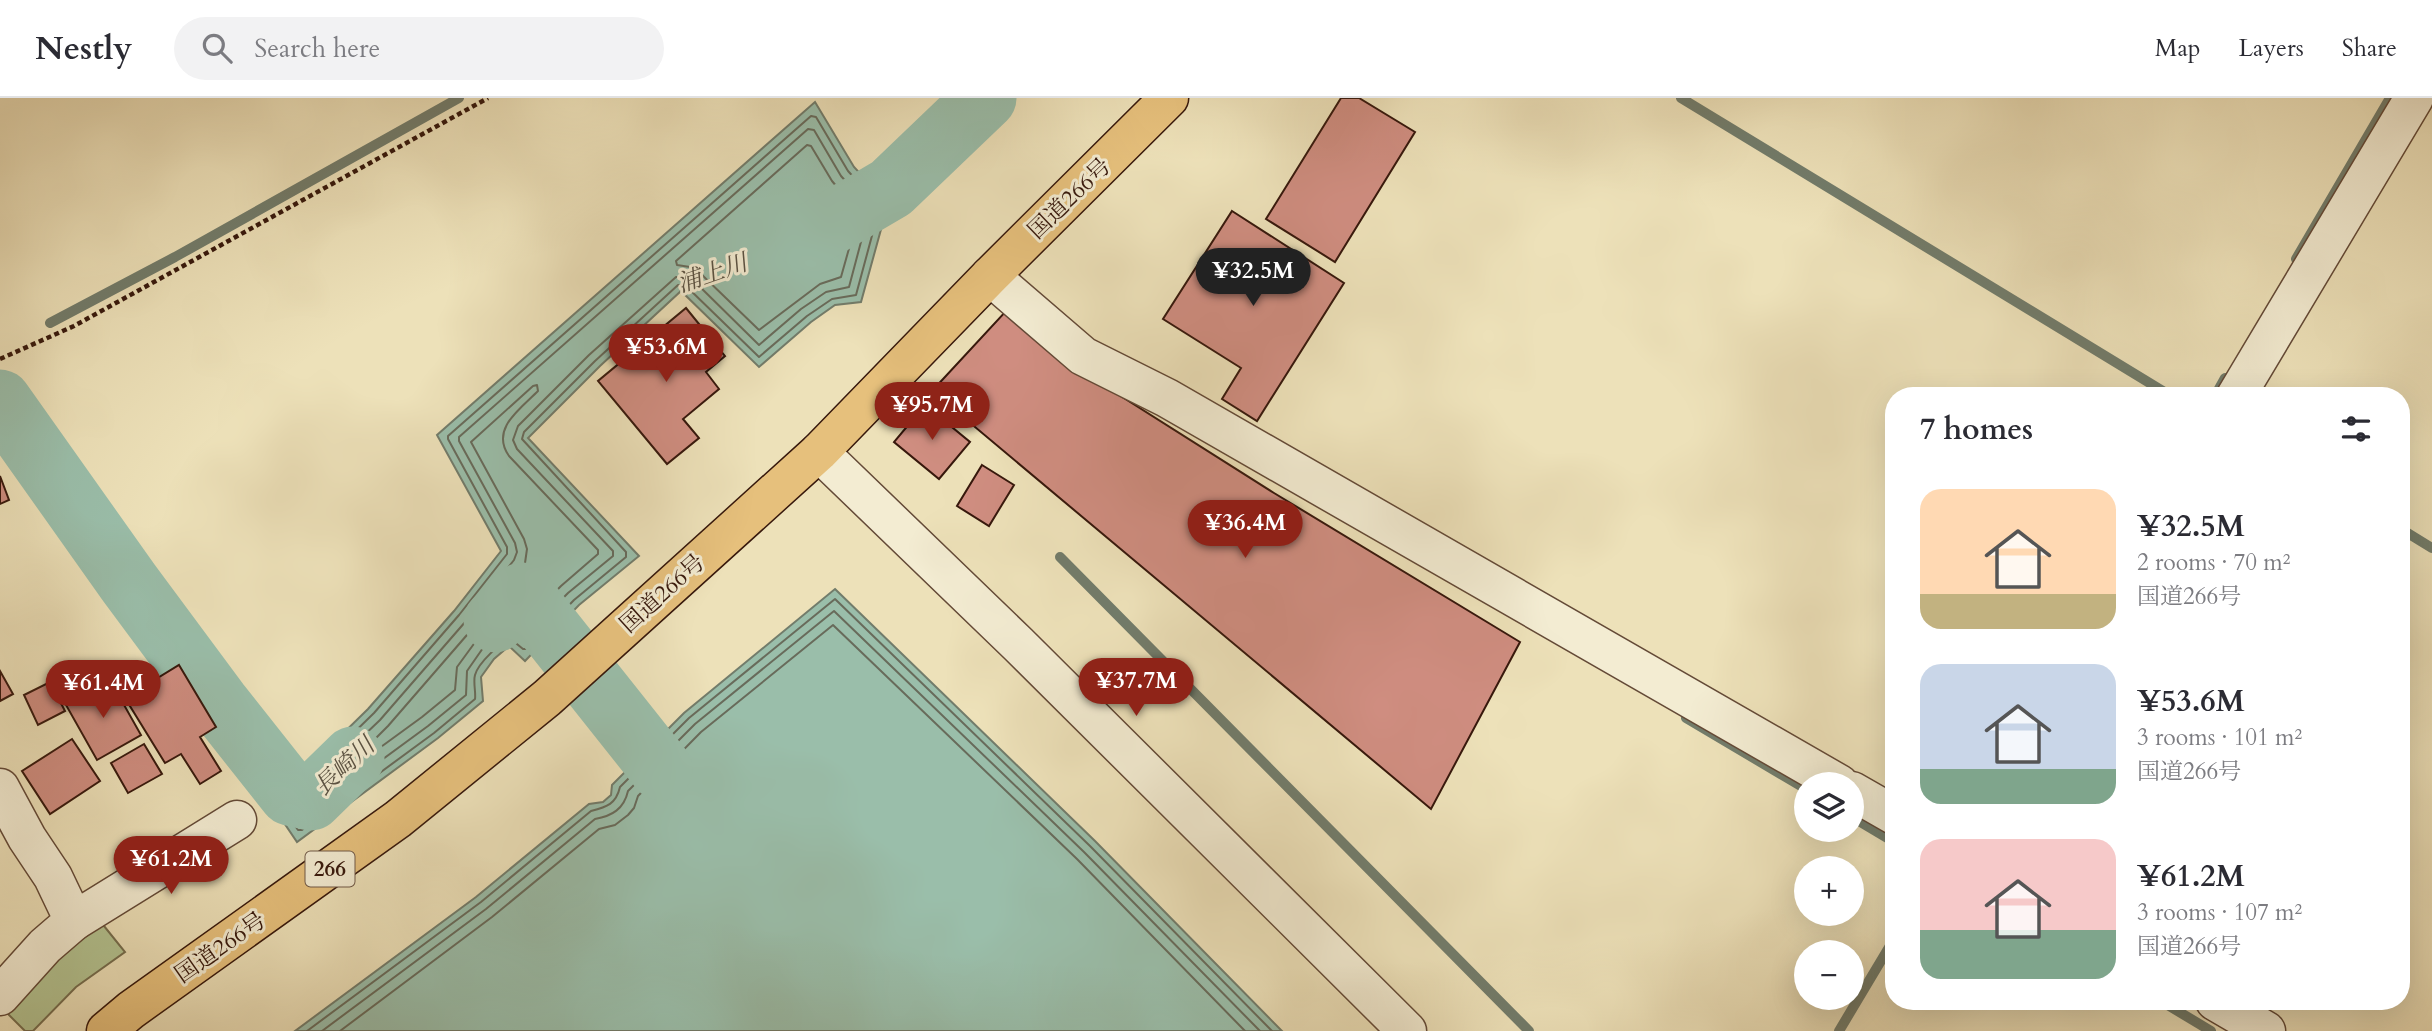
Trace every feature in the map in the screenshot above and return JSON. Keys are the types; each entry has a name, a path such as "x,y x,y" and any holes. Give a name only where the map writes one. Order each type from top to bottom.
{"highway":[{"name":"国道266号","path":"106,1031 141,1002 398,819 547,698 819,452 990,276 1169,98"}],"street":[{"path":"2241,387 2414,98"},
{"path":"990,276 1083,356 1167,398 1818,772"},
{"path":"819,452 1018,644 1407,1031"},
{"path":"0,788 27,838 53,877 74,921"},
{"path":"1864,798 1885,810"},
{"path":"0,996 45,946 74,921 237,820"},
{"path":"2230,1010 2266,1031"}],"path":[{"path":"0,359 74,326 488,98"}],"shaded area":[{"path":"100,921 125,952 76,987 33,1031 25,1031 7,1013 47,969"}],"water":[{"path":"815,102 854,167 888,204 861,302 835,305 759,367 681,291 600,366 528,438 639,556 579,605 525,661 509,646 494,659 481,677 483,701 438,738 297,842 272,805 289,783 311,774 324,752 368,709 454,611 501,551 437,435"},
{"path":"835,589 1095,841 1282,1031 295,1031 476,897 589,804 603,802 611,795 612,785 684,713"}],"building":[{"path":"1341,98 1359,98 1415,132 1335,262 1266,219"},
{"path":"1232,211 1344,283 1257,421 1222,399 1241,368 1163,319"},
{"path":"686,308 725,356 706,372 719,389 683,419 699,438 667,464 598,381"},
{"path":"1006,311 1086,374 1274,493 1520,642 1431,809 932,391"},
{"path":"925,405 970,442 939,479 894,442"},
{"path":"982,465 1014,485 989,526 957,506"},
{"path":"0,476 9,500 0,504"},
{"path":"179,665 216,727 200,737 221,771 200,784 181,754 165,763 125,698"},
{"path":"0,671 13,694 0,701"},
{"path":"110,680 141,735 97,760 66,705"},
{"path":"50,682 65,711 38,725 24,695"},
{"path":"72,739 100,781 50,814 22,771"},
{"path":"144,744 162,774 128,793 111,763"}],"waterway":[{"path":"50,323 175,257 459,98"},
{"name":"浦上川","path":"806,238 891,188 985,98"},
{"path":"1681,98 2156,387"},
{"path":"2296,259 2390,98"},
{"path":"2220,387 2225,378"},
{"name":"長崎川","path":"0,401 129,583 290,794 311,799 353,758"},
{"path":"2410,535 2432,548"},
{"path":"1060,557 1529,1031"},
{"name":"長崎川","path":"495,621 522,594 661,769"},
{"path":"1686,718 1794,782"},
{"path":"1864,824 1885,837"},
{"path":"1839,1031 1885,954"},
{"path":"2176,1010 2211,1031"}]}
